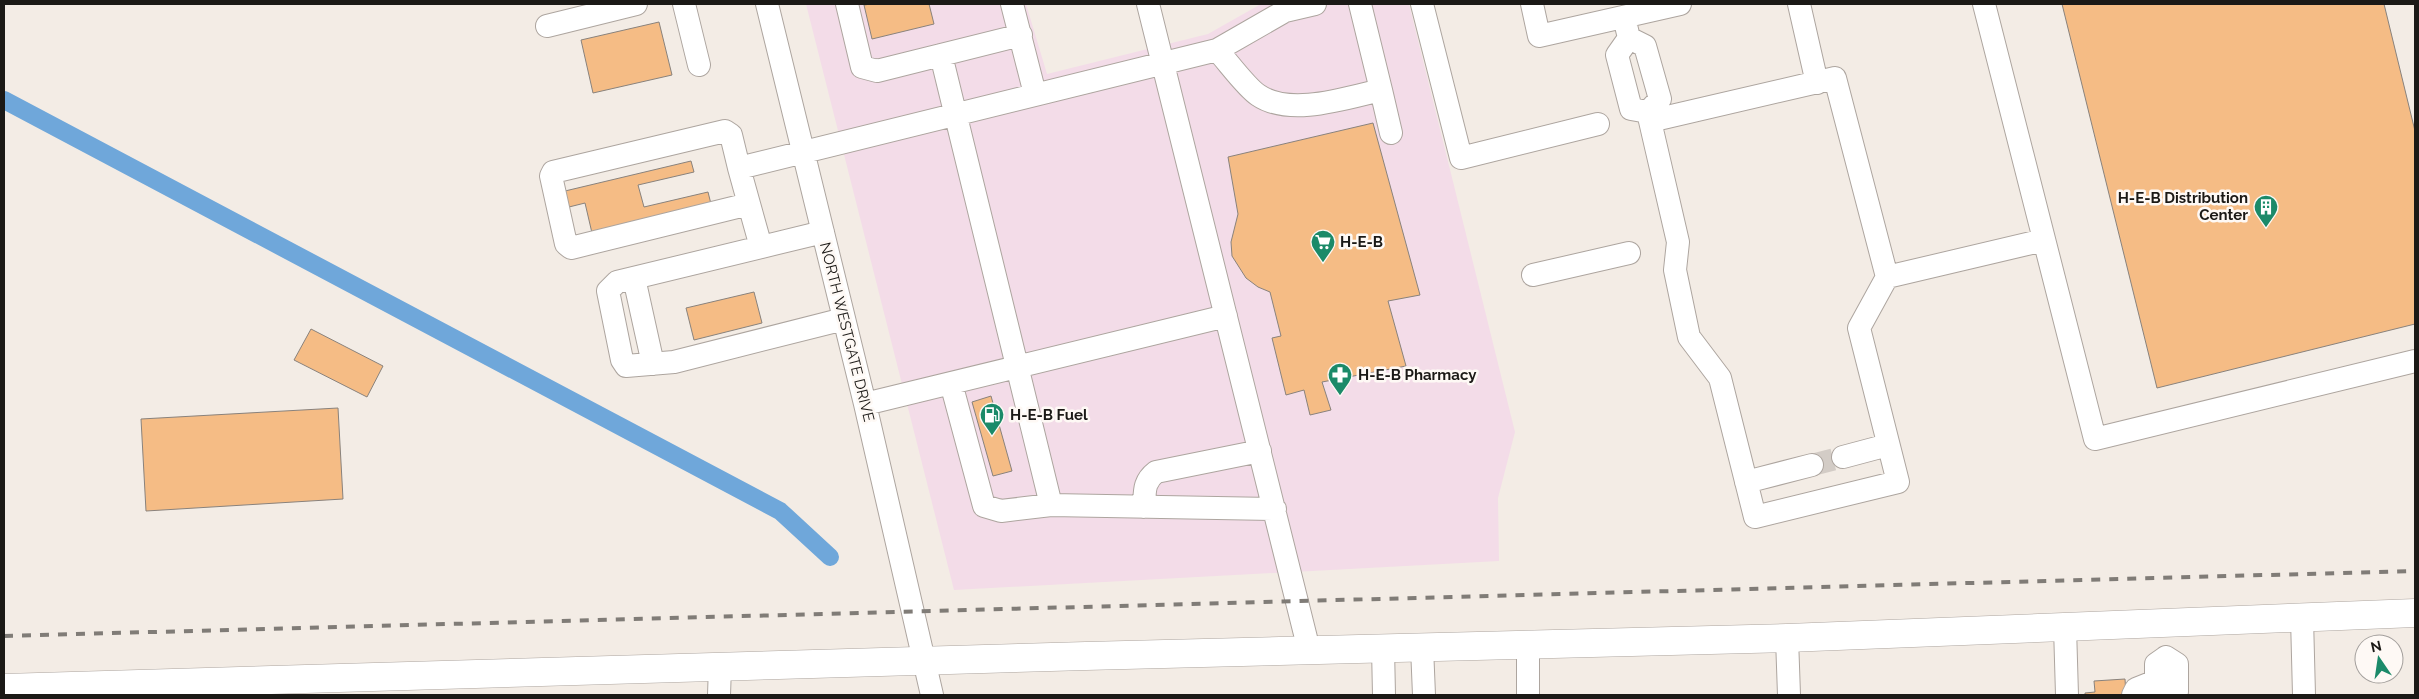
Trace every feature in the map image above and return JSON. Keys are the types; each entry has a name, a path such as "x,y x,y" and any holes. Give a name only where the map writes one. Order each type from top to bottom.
{"main road":[{"path":"4,688 380,686 720,666 1787,638 2415,613"}],"street":[{"path":"547,26 636,4"},
{"path":"684,4 699,65"},
{"name":"NORTH WESTGATE DRIVE","path":"767,4 865,404 932,695"},
{"path":"847,4 862,67 877,71 1021,36"},
{"path":"1012,4 1035,94"},
{"path":"1148,4 1309,650"},
{"path":"739,168 1163,61 1217,50 1285,11 1315,4"},
{"path":"1360,4 1391,133"},
{"path":"1422,4 1461,158 1598,124"},
{"path":"1532,4 1540,36 1627,27 1680,4"},
{"path":"1799,4 1818,83"},
{"path":"1984,4 2095,439 2415,361"},
{"path":"1627,27 1617,55 1631,109 1649,116 1836,78 1887,278 1859,328 1898,482 1755,517 1720,378 1689,337 1675,270 1678,242 1649,116 1660,99 1645,46 1627,27"},
{"path":"1217,50 1258,95 1287,106 1324,103 1381,90"},
{"path":"941,55 1051,505"},
{"path":"749,204 571,248 566,244 550,176 553,172 724,131 731,135 761,247"},
{"path":"823,232 617,282 608,292 622,360 626,366 674,362 844,319"},
{"path":"1887,278 2044,240"},
{"path":"1533,275 1629,252"},
{"path":"865,404 1226,316"},
{"path":"951,383 984,506 1001,511 1051,505 1274,509"},
{"path":"1843,457 1888,445"},
{"path":"1144,507 1147,478 1156,472 1260,452"},
{"path":"1746,482 1812,465"},
{"path":"2302,618 2304,695"},
{"path":"2133,695 2136,689 2163,690 2156,664 2166,657 2163,623"},
{"path":"2065,627 2067,695"},
{"path":"1787,638 1789,695"},
{"path":"1528,645 1528,695"},
{"path":"1422,647 1424,695"},
{"path":"1383,648 1384,695"},
{"path":"719,695 720,666"}],"shaded area":[{"path":"806,4 1026,4 1047,74 1208,34 1261,4 1409,4 1515,432 1498,498 1499,561 954,590"}],"building":[{"path":"929,4 934,24 872,39 864,5"},
{"name":"H-E-B Distribution Center","path":"2062,4 2384,4 2415,131 2415,324 2157,388"},
{"path":"659,22 672,75 593,93 581,40"},
{"name":"H-E-B","path":"1373,123 1420,295 1388,301 1406,366 1322,382 1331,410 1310,415 1304,390 1286,395 1272,338 1281,336 1270,292 1258,287 1246,278 1232,256 1231,242 1238,214 1228,157"},
{"path":"691,161 694,172 638,185 644,207 708,192 711,204 592,233 585,203 569,207 565,191"},
{"path":"754,292 762,323 694,340 686,308"},
{"path":"311,329 383,366 367,397 294,360"},
{"name":"H-E-B Fuel","path":"991,396 1012,471 993,476 972,402"},
{"path":"338,408 343,499 146,511 141,419"},
{"path":"2125,679 2126,695 2085,695 2085,693 2095,692 2094,681"}],"waterway":[{"path":"4,100 780,511 830,557"}],"tunnel":[{"path":"1812,465 1843,457"}],"railway":[{"path":"4,636 2415,571"}],"place":[{"name":"H-E-B Distribution Center","path":"2266,228"},
{"name":"H-E-B","path":"1323,263"},
{"name":"H-E-B Pharmacy","path":"1340,396"},
{"name":"H-E-B Fuel","path":"992,436"}]}
